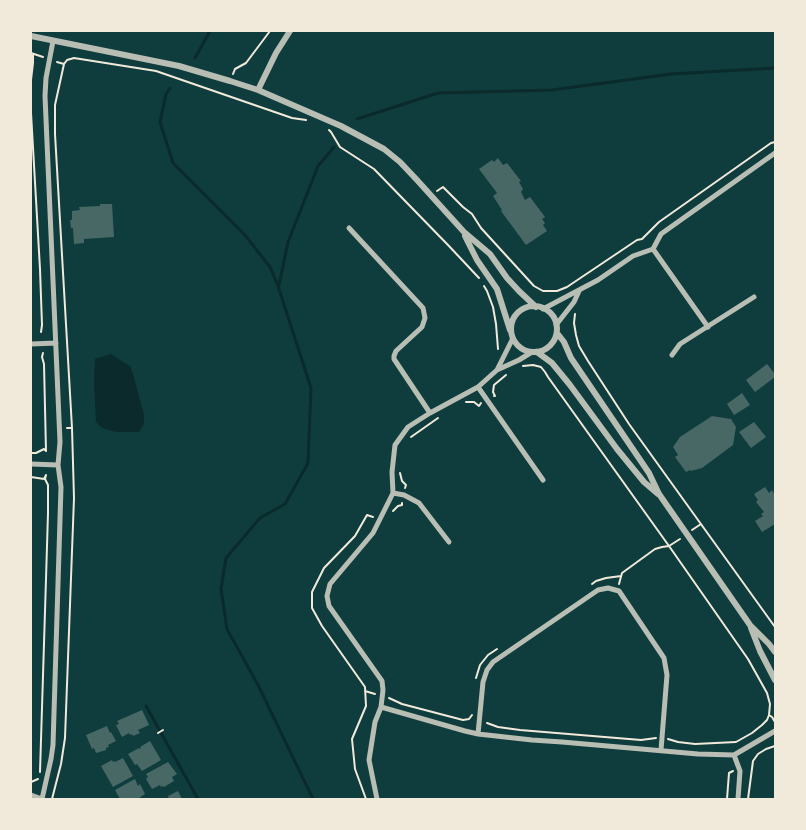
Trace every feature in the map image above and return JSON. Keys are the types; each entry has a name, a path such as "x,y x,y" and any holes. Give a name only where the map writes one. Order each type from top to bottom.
{"street":[{"path":"258,90 276,53 290,31"},
{"path":"31,36 179,66 230,81 258,90 341,126 384,149 400,162 464,232 490,254 519,291 540,308 549,312 554,318 556,329 554,340 550,346 497,370 478,387 408,427 395,445 392,472 393,493 373,533 330,584 329,606 382,681 381,707 375,722 369,760 377,799"},
{"path":"31,795 42,799 51,759 61,487 58,465 60,442 45,96 54,41"},
{"path":"497,370 512,336 511,327 513,320 522,310 529,307 540,308 580,290 633,256 653,248 661,234 775,153"},
{"path":"348,228 423,308 425,318 422,328 396,351 394,359 430,413"},
{"path":"464,232 477,260 497,289 512,336 520,348 534,352 552,363 644,482 659,494"},
{"path":"653,248 708,326"},
{"path":"556,329 580,290"},
{"path":"672,355 680,344 754,297"},
{"path":"556,329 571,358 650,473 659,494 750,625 775,652"},
{"path":"31,344 56,343"},
{"path":"478,387 543,480"},
{"path":"31,464 58,465"},
{"path":"393,493 404,495 419,503 449,542"},
{"path":"478,734 483,682 487,670 493,662 598,590 608,588 620,592 664,658 667,674 661,750"},
{"path":"750,625 760,651 775,680"},
{"path":"381,707 478,734 698,754 734,755 775,731"},
{"path":"734,755 740,771 738,799"}],"path":[{"path":"230,81 235,68 246,63 270,31"},
{"path":"31,80 32,53 64,64"},
{"path":"52,799 61,764 65,738 74,498 72,428 55,134 56,105 64,64 74,58 156,71 292,118 307,120"},
{"path":"31,113 40,269 41,332"},
{"path":"326,128 332,132 340,147 374,169 480,280"},
{"path":"430,194 443,187 472,214 482,228 534,286 543,291 558,291 567,287 637,240 642,239 659,222 775,142"},
{"path":"484,286 493,307 498,352"},
{"path":"575,313 576,335 588,362 629,424 775,627"},
{"path":"31,453 44,449 46,451 43,353"},
{"path":"522,366 533,365 541,367 545,372 748,659 767,693 770,704 767,720 752,733 736,742 695,744 669,739"},
{"path":"492,397 495,396 493,392 494,385 506,375"},
{"path":"467,402 474,402 478,406 482,402"},
{"path":"410,437 444,414"},
{"path":"59,429 72,428"},
{"path":"400,468 402,482 406,487"},
{"path":"31,477 44,479 46,475 45,479 48,485 40,773 38,779 31,782"},
{"path":"392,512 402,502"},
{"path":"366,799 355,769 352,739 366,706 365,687 322,626 312,608 312,592 324,568 355,536 367,515 374,517"},
{"path":"620,592 619,585 622,573 656,549 669,546"},
{"path":"365,691 373,693"},
{"path":"769,715 775,722"},
{"path":"463,720 471,721"},
{"path":"487,723 498,727 520,730 640,740 654,738"},
{"path":"158,733 163,730"},
{"path":"748,799 753,762 758,754 775,746"},
{"path":"727,799 730,773 733,772"}],"water":[{"path":"111,354 131,367 144,415 144,424 139,432 116,432 102,428 96,422 95,359"}],"building":[{"path":"498,158 503,165 507,163 521,181 519,182 523,189 521,192 525,200 530,197 545,217 542,219 547,231 526,245 501,211 493,196 497,193 479,169"},
{"path":"100,204 112,204 114,237 84,239 84,243 74,244 73,228 71,228 70,220 72,220 72,211 80,210 79,207 100,206"},
{"path":"767,364 775,374 775,377 755,392 746,380"},
{"path":"742,393 750,405 734,415 727,404"},
{"path":"712,416 731,419 736,427 733,445 702,468 686,472 675,457 678,455 673,447 680,437"},
{"path":"754,422 766,437 751,448 739,432"},
{"path":"765,487 769,493 772,490 775,495 775,524 762,532 755,521 763,516 761,514 764,512 756,502 758,500 754,494"},
{"path":"142,710 149,725 138,730 140,733 133,736 129,733 122,737 116,725 119,724 117,721"},
{"path":"107,726 116,741 108,745 109,747 106,750 96,753 94,748 92,749 86,735"},
{"path":"150,741 161,760 142,771 137,764 135,765 128,754"},
{"path":"123,758 133,776 113,787 101,766 112,760 115,762"},
{"path":"168,762 177,774 172,777 174,781 164,787 160,785 152,789 146,779 148,777 146,774"},
{"path":"135,779 145,794 139,799 120,799 115,790"},
{"path":"178,791 182,799 169,799 168,796"}],"waterway":[{"path":"195,58 210,31"},
{"path":"357,119 438,93 552,90 671,74 775,68"},
{"path":"170,88 166,94 160,122 173,163 245,235 270,267 311,388 308,463 285,504 260,518 226,558 221,589 227,629 258,685 313,799"},
{"path":"279,285 288,242 318,166 334,147"},
{"path":"146,706 198,799"}]}
